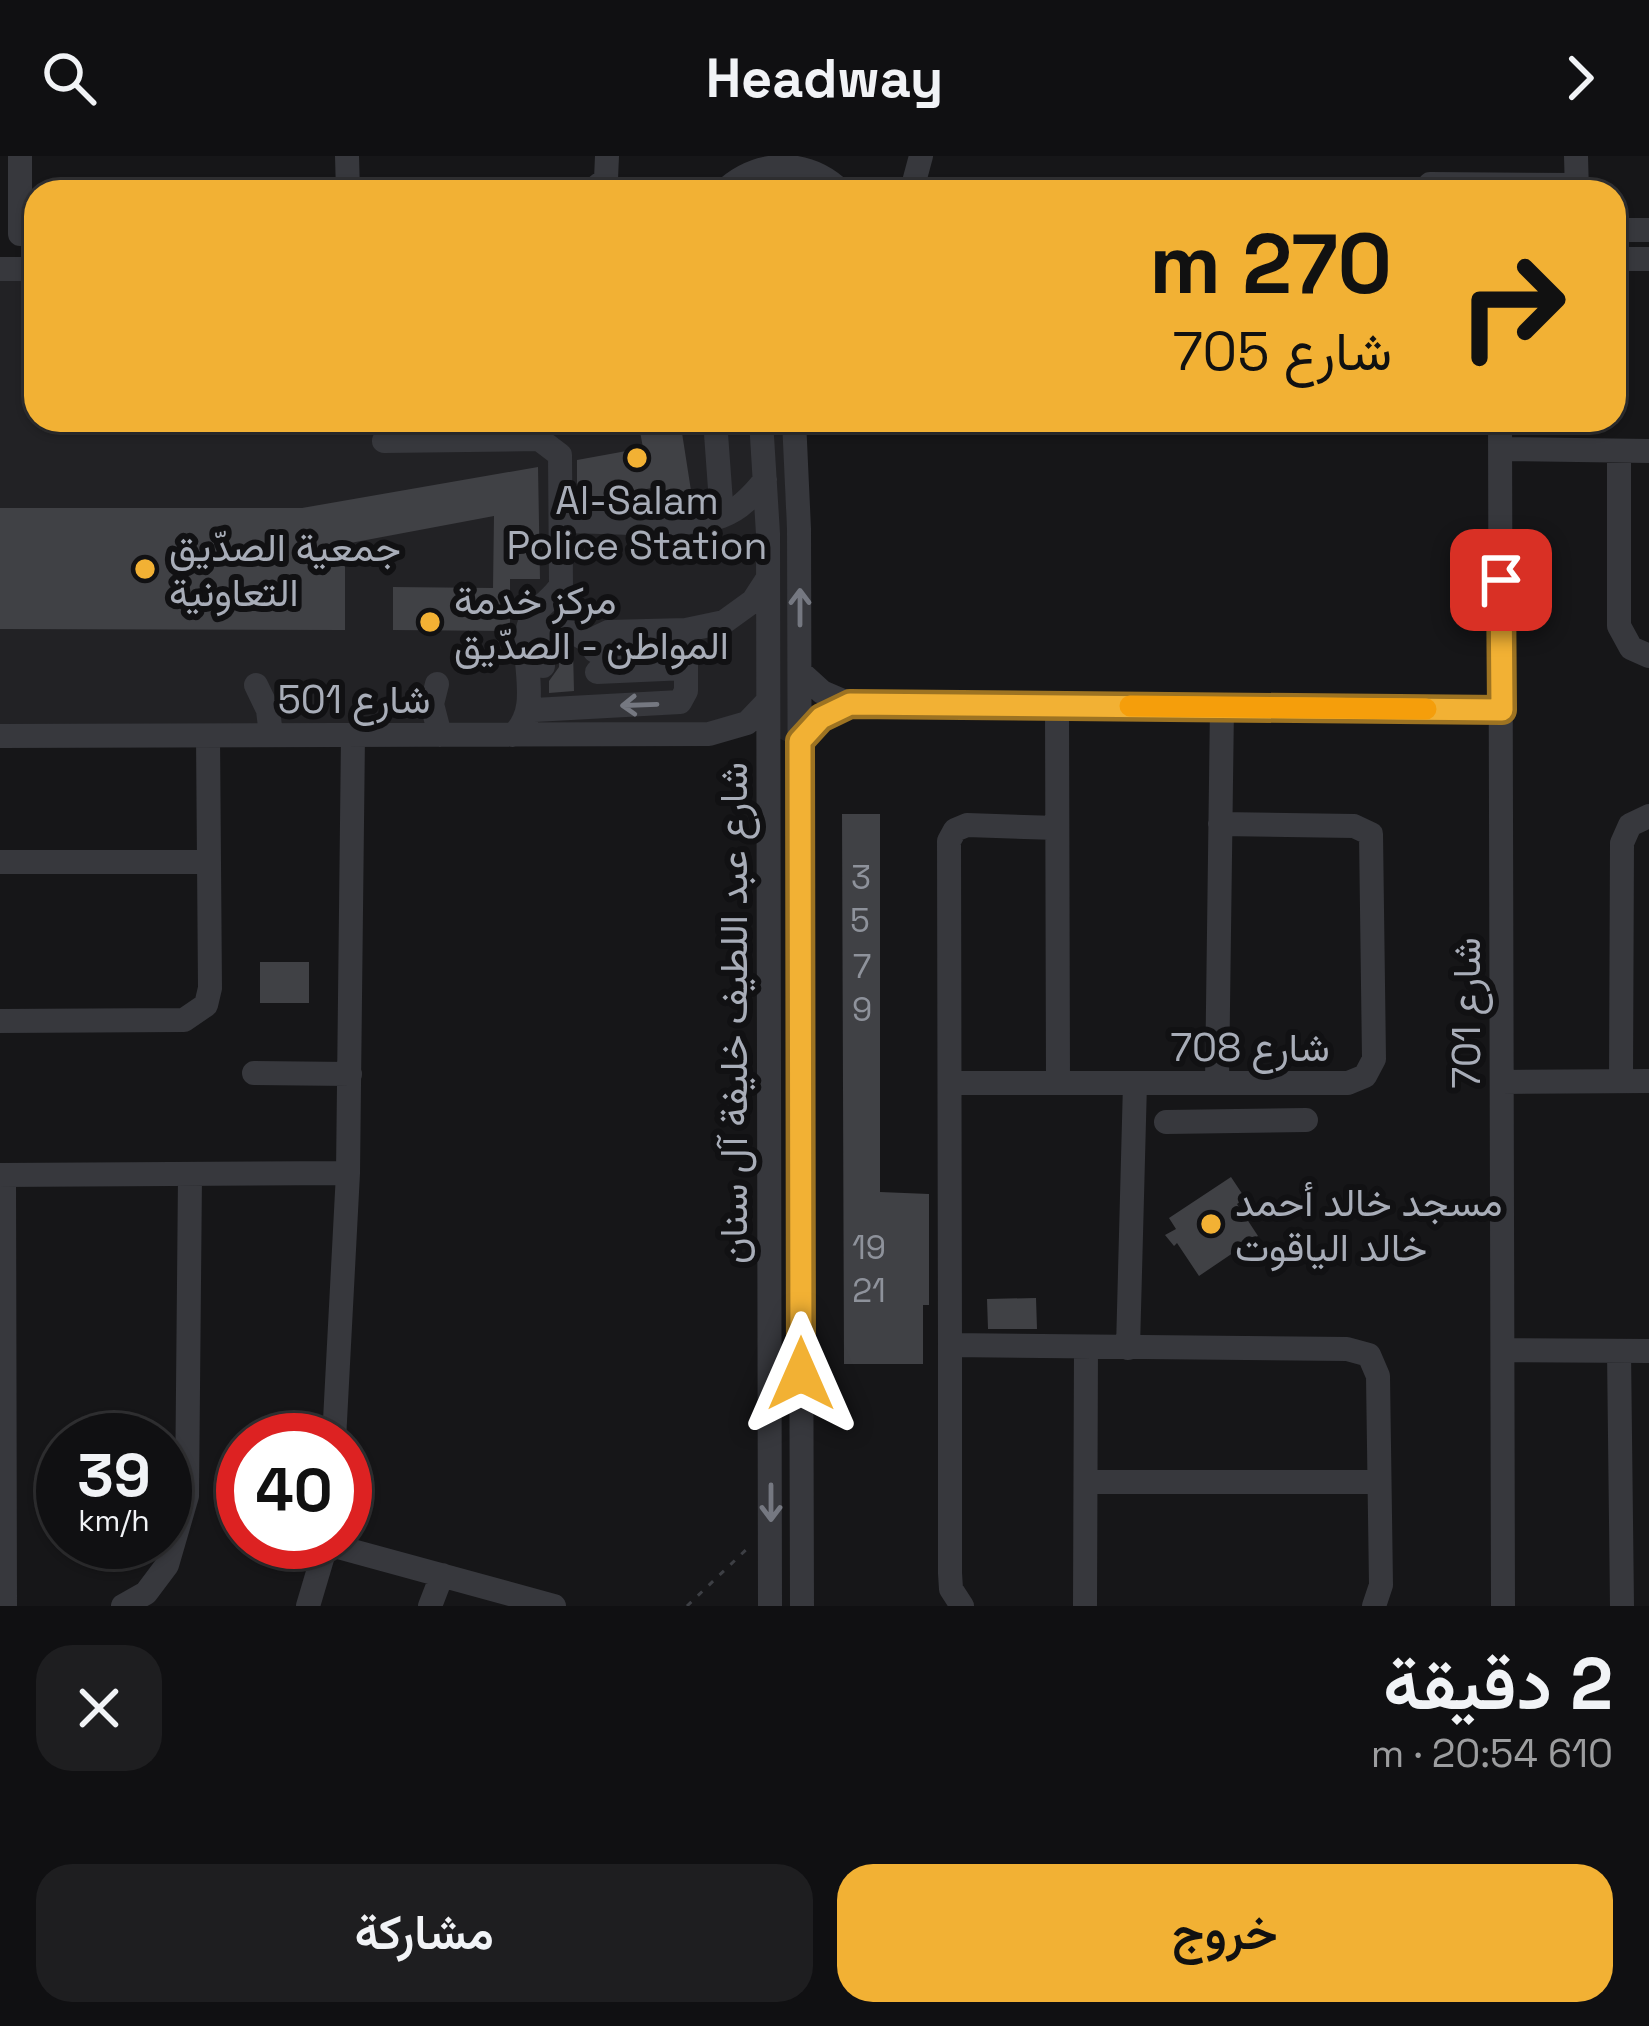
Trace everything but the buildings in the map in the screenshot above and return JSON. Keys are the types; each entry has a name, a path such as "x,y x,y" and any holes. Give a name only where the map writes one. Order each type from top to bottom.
{"street":[{"path":"19,234 20,156"},
{"path":"758,164 827,175"},
{"path":"716,432 722,516"},
{"name":"شارع عبد اللطيف خليفة آل سنان","path":"762,432 770,1606"},
{"name":"شارع عبد اللطيف خليفة آل سنان","path":"794,432 800,672 802,1606"},
{"name":"شارع 701","path":"1500,432 1502,1606"},
{"path":"385,441 530,439 548,442 562,463 561,585 534,613 528,628 524,720"},
{"path":"1501,449 1649,451"},
{"path":"1618,451 1619,626 1631,648 1649,656"},
{"path":"562,520 672,521 722,516 746,501 765,479"},
{"path":"596,662 686,649 753,601 766,581"},
{"path":"524,720 543,702 543,639 548,630 574,633 589,641 608,632 686,649"},
{"path":"524,720 675,704 686,696 686,649"},
{"path":"800,672 822,692 850,704 1502,710"},
{"path":"437,684 432,704 440,735"},
{"path":"256,686 268,710 271,735"},
{"name":"شارع 501","path":"709,734 747,722 767,702"},
{"path":"800,741 821,718 850,704"},
{"path":"1057,706 1058,1082"},
{"path":"1193,1122 1206,1083 1222,706"},
{"name":"شارع 501","path":"0,736 440,735 524,720 709,734 743,746 767,768"},
{"path":"335,1413 348,1173 352,735"},
{"path":"0,1021 175,1021 200,1012 210,988 208,736"},
{"path":"1621,1081 1622,843 1630,825 1649,816"},
{"name":"شارع 708","path":"950,1083 1354,1082 1369,1071 1374,1053 1372,834 1359,826 1220,824"},
{"path":"962,1606 951,1589 950,1574 951,835 967,825 1057,828"},
{"path":"0,862 209,862"},
{"path":"254,1073 350,1074"},
{"path":"800,1074 769,1083 789,1107 790,1190 800,1232"},
{"path":"1502,1082 1649,1081"},
{"path":"1128,1348 1135,1083"},
{"path":"1166,1122 1306,1120"},
{"path":"5,1606 2,1174 348,1173"},
{"path":"123,1606 146,1593 167,1565 188,1496 190,1176"},
{"path":"950,1345 1359,1350 1376,1365 1378,1376 1381,1585 1374,1606"},
{"path":"1085,1606 1086,1348"},
{"path":"1503,1350 1649,1351"},
{"path":"1619,1351 1622,1606"},
{"path":"1086,1482 1378,1482"},
{"path":"372,1556 554,1606"},
{"path":"308,1606 319,1569"},
{"path":"430,1606 442,1575"}],"path":[{"path":"687,1606 771,1525"}],"shaded area":[{"name":"جمعية الصدّيق التعاونية","path":"0,269 24,269 24,432 783,432 789,743 747,723 0,736"}],"slow traffic":[{"path":"1130,706 1426,709"}],"place":[{"name":"Al-Salam Police Station","path":"637,458"},
{"name":"جمعية الصدّيق التعاونية","path":"145,569"},
{"name":"مركز خدمة المواطن - الصدّيق","path":"430,622"},
{"name":"مسجد خالد أحمد خالد الياقوت","path":"1211,1224"}],"route":[{"path":"801,1374 800,741 810,728 850,704 1502,710 1501,580"}]}
